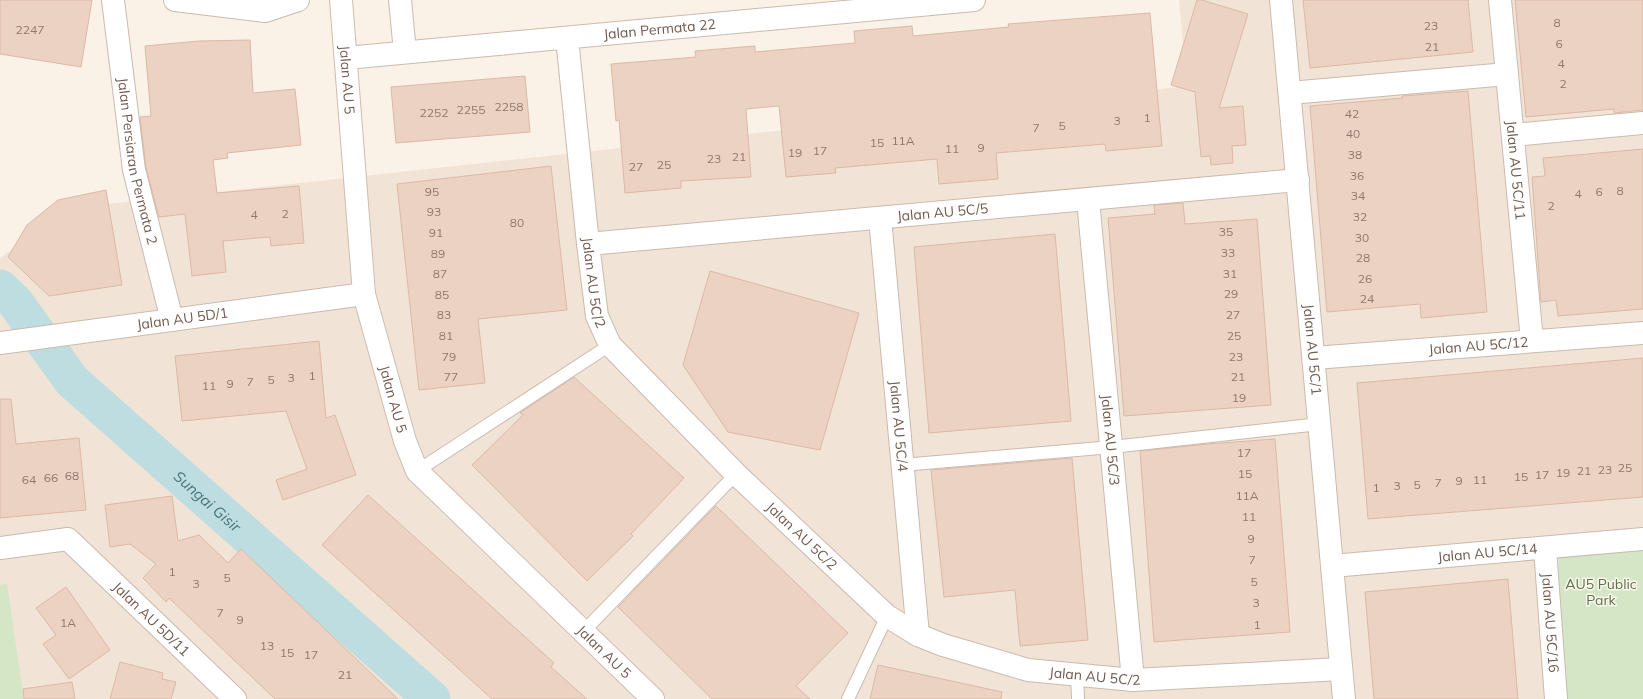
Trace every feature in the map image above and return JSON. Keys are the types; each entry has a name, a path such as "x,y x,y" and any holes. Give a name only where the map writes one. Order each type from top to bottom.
{"street":[{"name":"Jalan Persiaran Permata 2","path":"113,0 134,170 172,320"},
{"path":"175,0 265,11 298,0"},
{"name":"Jalan AU 5","path":"341,0 364,294 405,441 417,471 653,699"},
{"path":"400,0 405,52"},
{"name":"Jalan Permata 22","path":"346,58 974,0"},
{"name":"Jalan AU 5C/1","path":"1281,0 1344,699"},
{"name":"Jalan AU 5C/11","path":"1500,0 1514,135 1532,341"},
{"name":"Jalan AU 5C/2","path":"567,38 588,244 597,316 610,345 736,474 887,616 918,635 943,645 1028,670 1077,676 1134,680 1341,669"},
{"path":"1290,93 1507,74"},
{"path":"1514,135 1643,123"},
{"name":"Jalan AU 5C/5","path":"588,244 1298,180"},
{"name":"Jalan AU 5C/3","path":"1088,200 1134,680"},
{"name":"Jalan AU 5C/4","path":"880,218 918,635"},
{"name":"Jalan AU 5D/1","path":"0,343 364,294"},
{"name":"Jalan AU 5C/12","path":"1314,358 1643,333"},
{"name":"Jalan AU 5D/11","path":"0,548 68,539 235,699"},
{"name":"Jalan AU 5C/14","path":"1332,566 1643,539"},
{"name":"Jalan AU 5C/16","path":"1545,548 1556,699"}],"lane":[{"path":"417,471 610,345"},
{"path":"902,464 1112,447 1319,424"},
{"path":"583,632 736,474"},
{"path":"848,699 887,616"},
{"path":"1077,676 1078,699"}],"shaded area":[{"path":"1179,0 1643,0 1643,699 0,699 0,258 71,208 1187,86"}],"green space":[{"name":"AU5 Public Park","path":"1643,546 1643,699 1564,699 1558,553"},
{"path":"7,584 24,699 0,699 0,585"}],"building":[{"path":"0,0 92,0 81,67 0,54"},
{"path":"1197,0 1202,0 1248,14 1219,108 1243,106 1246,145 1232,146 1233,163 1211,165 1210,156 1201,157 1195,92 1171,85"},
{"path":"1303,0 1468,0 1473,52 1310,68"},
{"path":"1515,0 1643,0 1643,110 1614,113 1614,109 1526,117"},
{"path":"1150,13 1162,146 1106,151 1105,144 996,153 998,179 939,184 937,159 835,168 836,173 786,177 779,106 746,109 751,177 681,181 681,188 625,193 619,120 616,121 611,64 696,57 695,51 755,46 755,52 855,43 854,31 912,26 913,36 1009,27 1008,24"},
{"path":"250,40 253,93 295,89 301,145 227,153 228,158 213,160 217,193 299,186 304,243 271,246 270,237 223,241 226,272 192,276 185,214 159,217 146,168 140,117 151,116 145,46 199,41"},
{"path":"525,76 530,132 396,143 391,87"},
{"path":"1468,91 1487,312 1421,318 1420,304 1327,312 1310,106 1403,98 1402,96"},
{"path":"1643,149 1643,309 1558,316 1556,300 1541,302 1532,177 1545,176 1543,158"},
{"path":"551,166 567,310 478,319 485,383 419,390 397,184"},
{"path":"106,190 122,285 49,296 8,257 27,225 58,200"},
{"path":"1183,203 1185,224 1257,219 1271,405 1124,416 1108,218 1155,214 1154,205"},
{"path":"1055,234 1071,421 929,433 914,247"},
{"path":"710,271 859,313 820,450 728,432 683,365"},
{"path":"319,341 326,418 335,415 356,475 283,500 276,480 307,469 286,411 182,421 175,356"},
{"path":"1643,358 1643,497 1368,519 1357,383"},
{"path":"574,377 684,478 631,534 633,536 587,581 472,465 523,415 520,413"},
{"path":"0,399 11,399 16,444 79,438 86,510 0,518"},
{"path":"1275,439 1290,632 1154,642 1140,451"},
{"path":"1072,458 1088,640 1020,646 1015,590 944,597 931,470"},
{"path":"368,495 554,663 551,667 587,699 492,699 322,545"},
{"path":"172,496 178,541 199,535 228,563 241,549 398,699 275,699 169,598 166,602 143,578 156,564 130,544 110,547 105,505"},
{"path":"716,506 848,633 796,686 810,699 712,699 618,607"},
{"path":"1508,579 1518,699 1374,699 1365,592"},
{"path":"66,587 110,650 69,679 43,644 56,635 36,608"},
{"path":"120,662 163,673 162,679 176,682 171,699 110,699"},
{"path":"878,665 1002,692 1001,699 870,699"},
{"path":"72,682 75,699 24,699 23,689"}],"waterway":[{"name":"Sungai Gisir","path":"0,288 15,302 72,381 432,699"}]}
